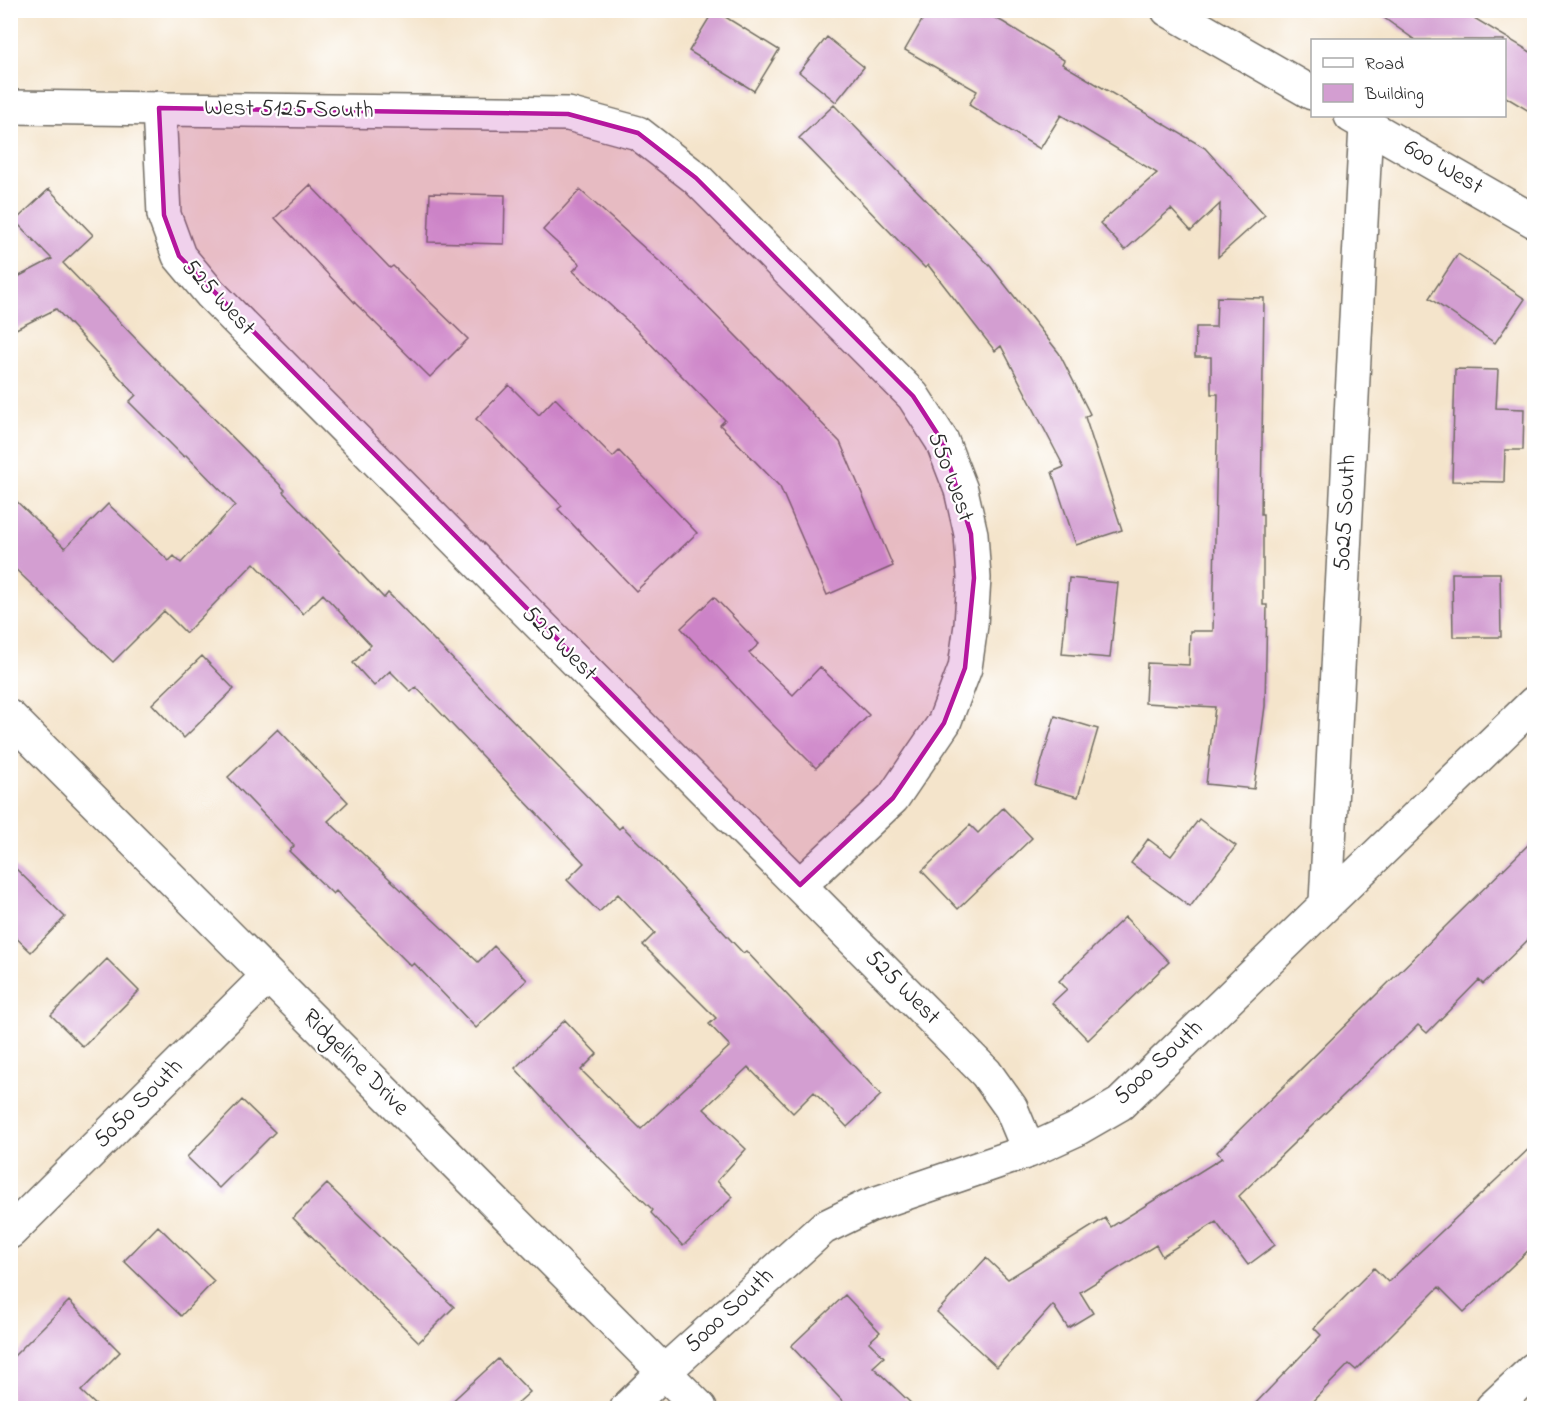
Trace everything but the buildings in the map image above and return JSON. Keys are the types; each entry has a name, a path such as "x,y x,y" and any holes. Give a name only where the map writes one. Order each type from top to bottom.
{"street":[{"path":"1168,10 1311,92"},
{"name":"West 5125 South","path":"10,107 568,114"},
{"name":"525 West","path":"159,108 164,214 179,256 210,293 986,1072 1011,1108 1029,1151"},
{"name":"550 West","path":"568,114 638,133 696,178 913,396 942,441 960,490 971,534 974,578 971,625 965,668 944,723 893,798 800,885"},
{"name":"600 West","path":"1359,120 1534,221"},
{"name":"5025 South","path":"1326,902 1359,120"},
{"name":"5000 South","path":"627,1408 822,1228 868,1206 1029,1151 1075,1130 1120,1104 1534,703"},
{"name":"Ridgeline Drive","path":"10,717 700,1408"},
{"name":"5050 South","path":"10,1232 268,976"},
{"path":"1492,1408 1534,1369"}],"highlighted area":[{"path":"159,108 568,114 638,133 696,178 913,396 942,441 971,534 974,578 965,668 944,723 893,798 800,885 179,256 164,215"}]}
